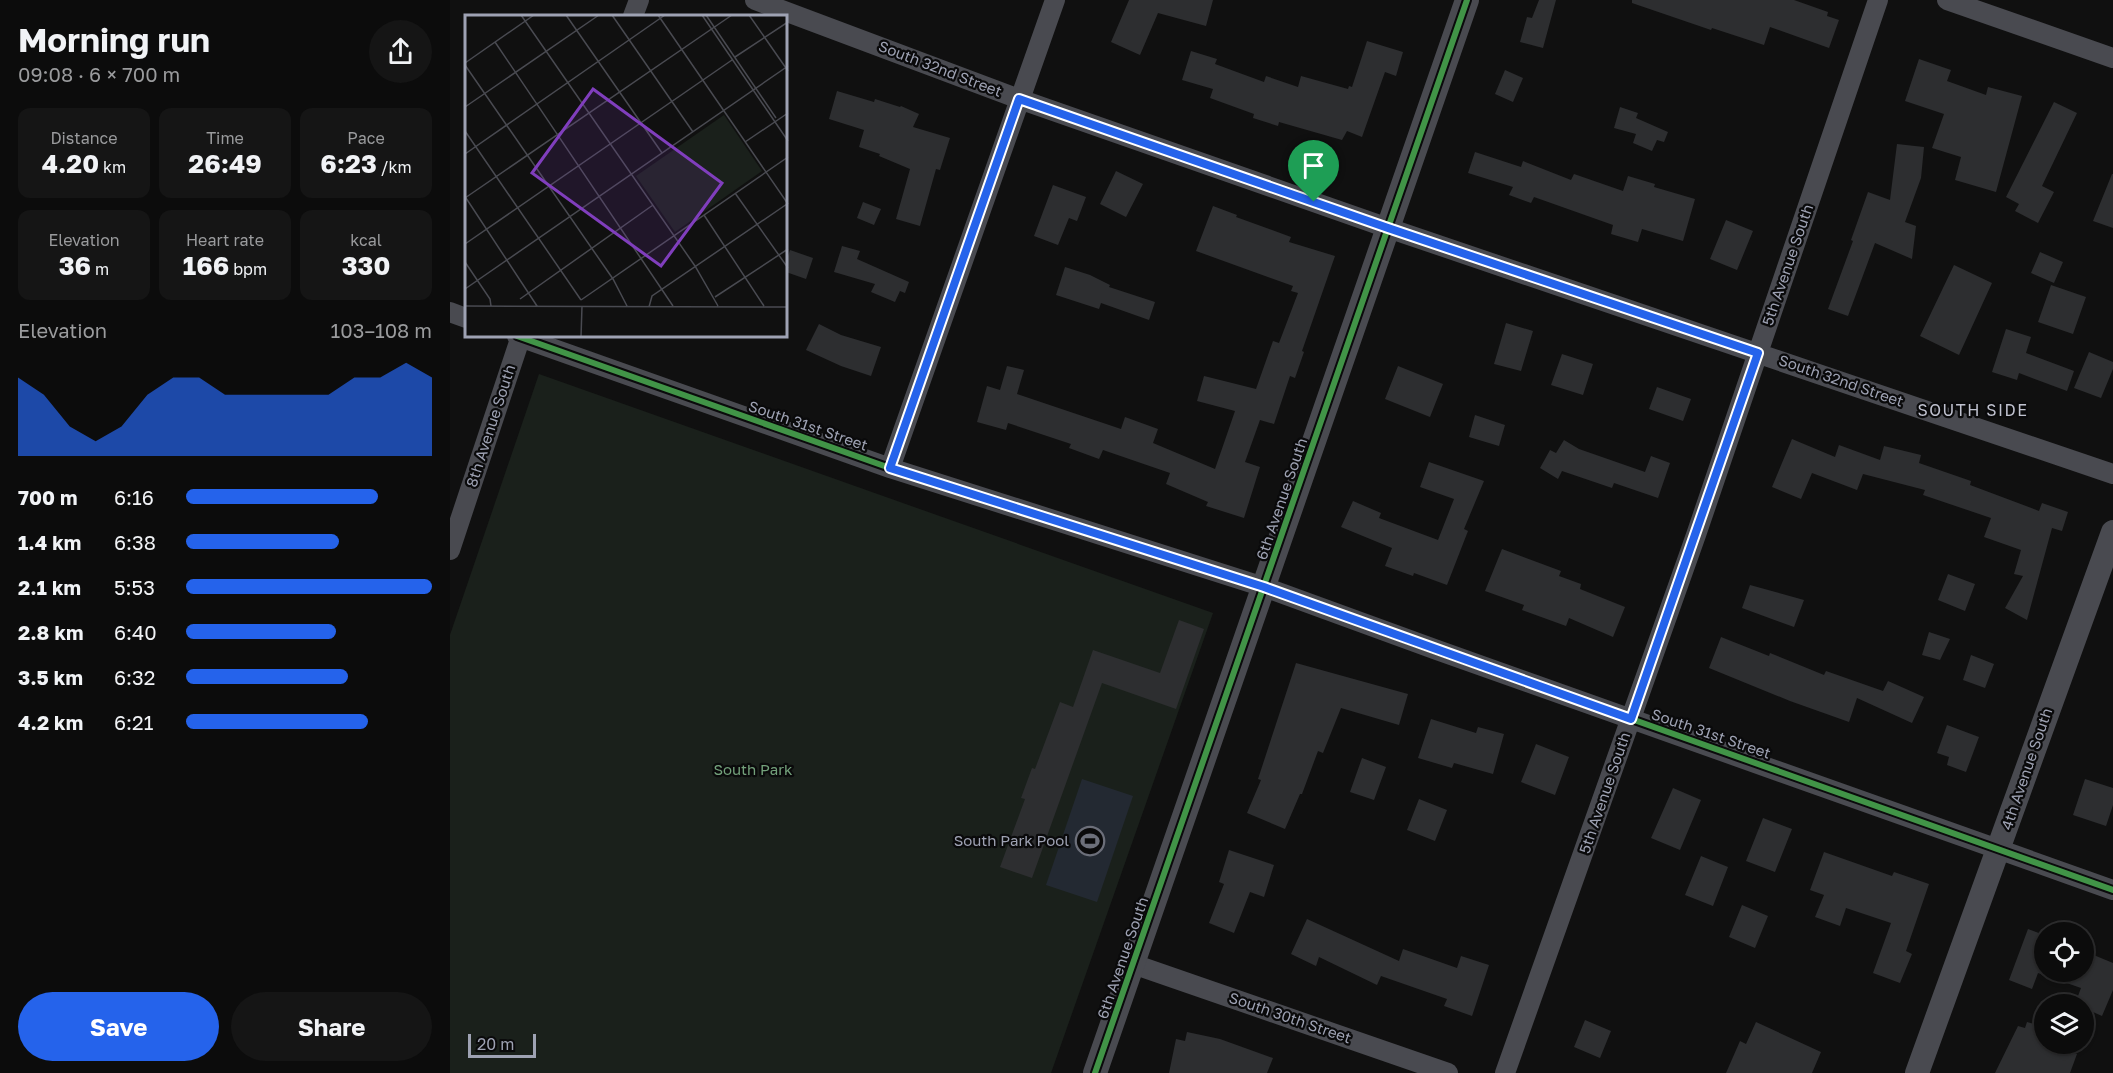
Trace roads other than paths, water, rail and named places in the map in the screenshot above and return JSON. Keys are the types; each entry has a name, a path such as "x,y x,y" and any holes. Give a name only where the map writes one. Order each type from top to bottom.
{"street":[{"path":"633,15 639,0"},
{"name":"South 32nd Street","path":"755,0 1019,99 1388,228 2113,474"},
{"path":"890,468 1055,0"},
{"name":"6th Avenue South","path":"1095,1073 1467,0"},
{"name":"5th Avenue South","path":"1504,1073 1631,719 1878,0"},
{"path":"1947,0 2113,58"},
{"path":"450,312 465,318"},
{"name":"8th Avenue South","path":"450,550 519,338"},
{"name":"South 31st Street","path":"526,338 890,468 1264,587 2113,890"},
{"name":"4th Avenue South","path":"1917,1073 2113,532"},
{"name":"South 30th Street","path":"1133,964 1448,1073"}],"place":[{"name":"South Park Pool","path":"1090,841"}],"district":[{"name":"SOUTH SIDE","path":"1973,410"}],"park label":[{"name":"South Park","path":"753,770"}]}
